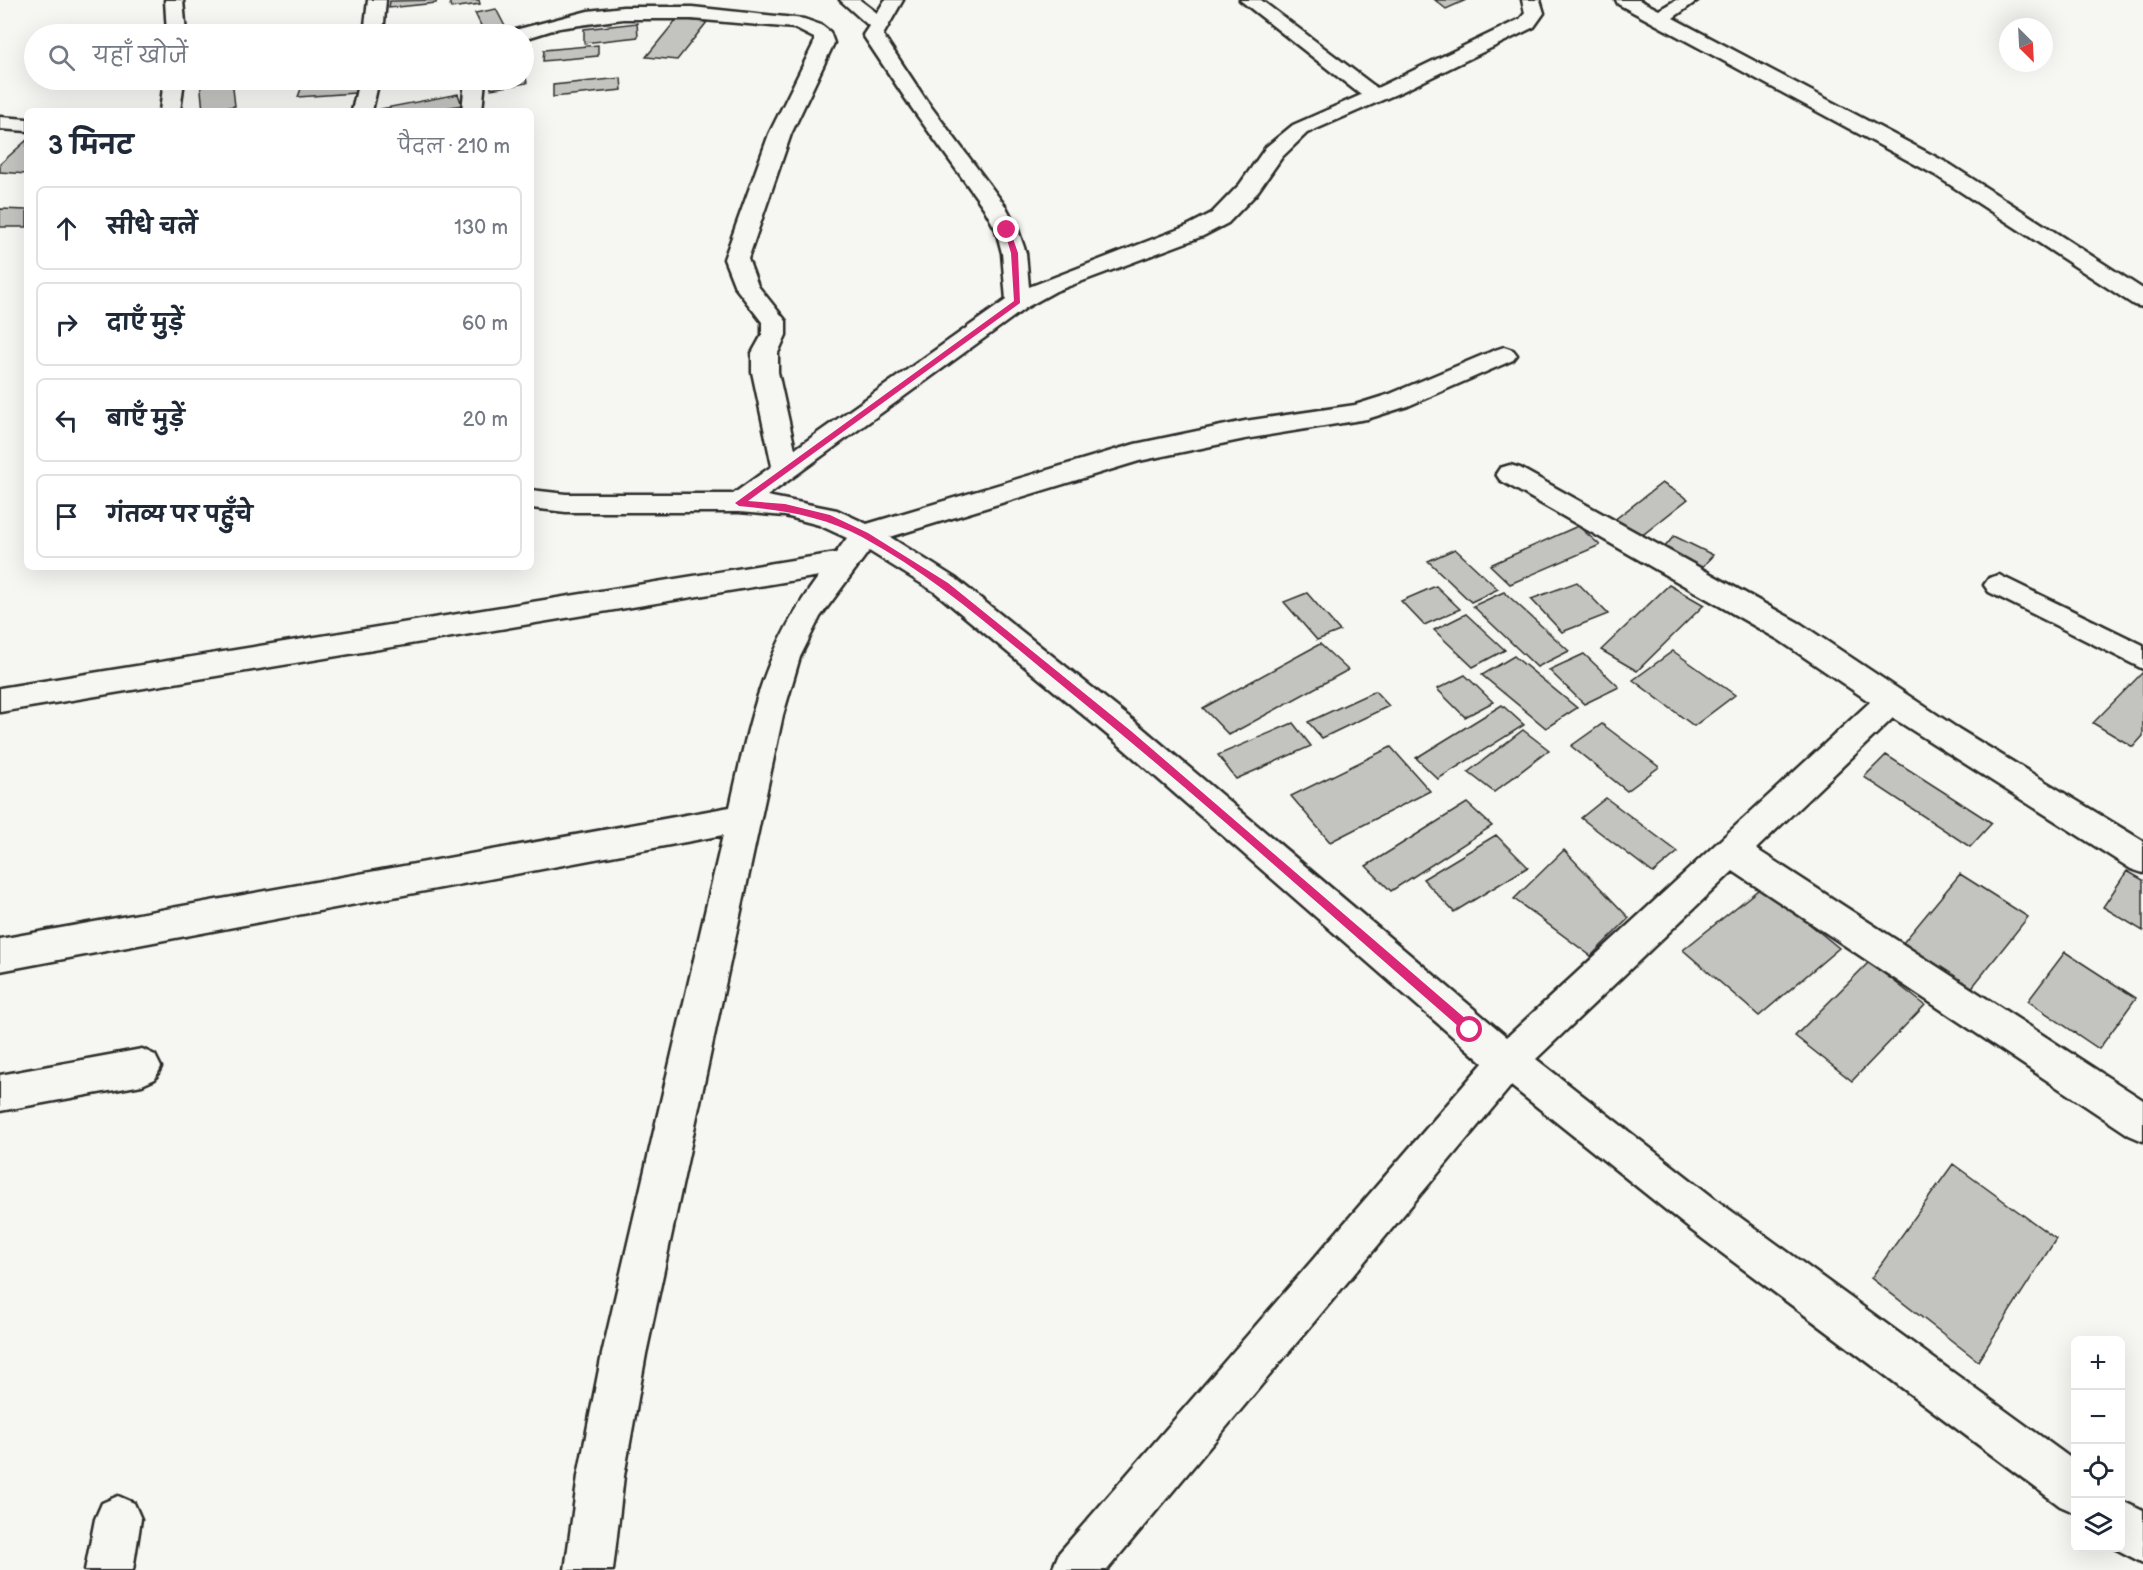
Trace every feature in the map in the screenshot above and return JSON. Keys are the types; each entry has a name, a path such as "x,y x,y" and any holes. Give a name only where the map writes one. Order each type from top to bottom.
{"street":[{"path":"174,0 176,24"},
{"path":"375,24 377,0"},
{"path":"849,0 879,25"},
{"path":"894,0 873,35 995,207 1007,230 1014,253 1018,302"},
{"path":"1248,0 1375,96"},
{"path":"739,503 1018,302 1048,286 1195,231 1220,218 1248,189 1274,152 1300,129 1375,96 1527,23 1535,13 1531,0"},
{"path":"1625,0 1943,170 2143,300"},
{"path":"1661,18 1689,0"},
{"path":"534,29 561,18 587,12 634,9 797,23 814,29 822,36 824,44 780,135 736,259 747,287 774,321 774,335 765,353 765,372 786,469"},
{"path":"171,108 173,90"},
{"path":"363,108 367,90"},
{"path":"472,108 474,90"},
{"path":"0,123 24,125"},
{"path":"0,700 856,548 1135,453 1245,430 1358,413 1399,400 1504,355"},
{"path":"1510,474 1790,632 1946,737 2143,859"},
{"path":"534,499 566,503 739,503 785,507 827,517 856,548 945,585 1128,734 1470,1030 1705,1216 2071,1486"},
{"path":"589,1570 601,1476 624,1354 767,715 785,657 808,612 856,548"},
{"path":"1999,585 2143,658"},
{"path":"1076,1570 1509,1060 1892,700"},
{"path":"0,955 743,818"},
{"path":"1731,851 2143,1122"},
{"path":"0,1093 142,1067"},
{"path":"109,1570 118,1519"},
{"path":"2125,1526 2143,1540"}],"building":[{"path":"437,0 436,3 389,8 390,1"},
{"path":"449,0 479,0 480,4 451,8"},
{"path":"1435,0 1466,0 1446,9"},
{"path":"496,9 504,24 480,24 475,13"},
{"path":"677,19 707,22 677,60 646,57"},
{"path":"637,23 638,37 584,43 584,29"},
{"path":"598,45 598,56 543,61 544,50"},
{"path":"621,78 622,90 553,97 553,85"},
{"path":"201,90 233,90 235,106 203,108"},
{"path":"301,90 356,90 355,93 298,97"},
{"path":"458,94 462,105 446,108 385,108"},
{"path":"24,143 24,174 0,172 0,164"},
{"path":"0,209 24,210 24,227 0,227"},
{"path":"1662,483 1688,499 1640,537 1613,521"},
{"path":"1578,526 1600,545 1510,584 1490,565"},
{"path":"1674,536 1713,555 1697,573 1659,554"},
{"path":"1455,549 1498,589 1471,602 1428,561"},
{"path":"1577,582 1608,614 1562,632 1531,599"},
{"path":"1669,585 1704,605 1637,671 1601,650"},
{"path":"1436,586 1460,609 1424,625 1401,601"},
{"path":"1504,592 1569,651 1537,667 1473,606"},
{"path":"1307,593 1340,631 1317,640 1284,602"},
{"path":"1466,614 1505,650 1473,667 1434,630"},
{"path":"1320,644 1348,670 1229,735 1203,708"},
{"path":"1673,651 1735,695 1694,726 1633,680"},
{"path":"1584,654 1619,687 1584,704 1549,670"},
{"path":"1514,656 1577,708 1546,728 1482,675"},
{"path":"2143,672 2143,736 2133,747 2093,723"},
{"path":"1465,675 1493,702 1465,717 1437,689"},
{"path":"1375,691 1389,706 1322,738 1308,722"},
{"path":"1502,705 1524,725 1438,779 1416,758"},
{"path":"1293,723 1311,746 1236,779 1218,755"},
{"path":"1602,724 1659,767 1627,791 1571,746"},
{"path":"1523,730 1549,750 1494,792 1468,772"},
{"path":"1391,747 1430,791 1330,842 1291,796"},
{"path":"1886,755 1992,823 1970,847 1864,777"},
{"path":"1606,798 1678,852 1653,873 1581,818"},
{"path":"1467,803 1492,826 1391,891 1366,866"},
{"path":"1496,835 1528,867 1454,912 1423,879"},
{"path":"1564,850 1629,918 1591,956 1514,899"},
{"path":"2127,871 2143,880 2143,931 2103,907"},
{"path":"1960,874 2028,917 1970,990 1902,944"},
{"path":"1763,886 1839,948 1759,1016 1683,950"},
{"path":"2065,952 2136,998 2099,1049 2028,1001"},
{"path":"1869,962 1925,1005 1852,1081 1795,1036"},
{"path":"1953,1164 2056,1239 1978,1361 1871,1278"}],"route":[{"path":"1007,230 1014,253 1018,302 739,503 785,507 827,517 865,535 945,585 1128,734 1470,1030"}]}
